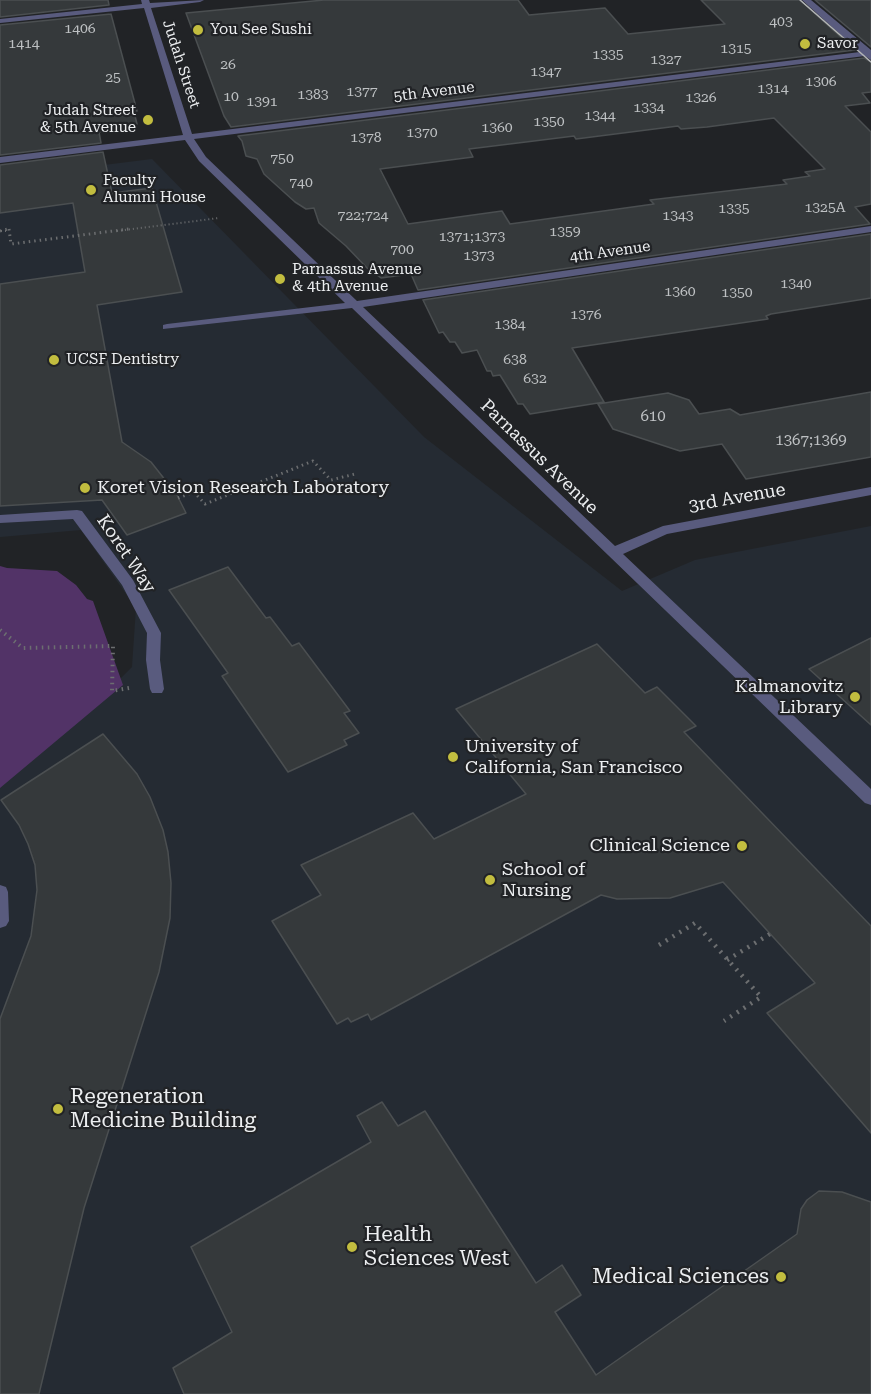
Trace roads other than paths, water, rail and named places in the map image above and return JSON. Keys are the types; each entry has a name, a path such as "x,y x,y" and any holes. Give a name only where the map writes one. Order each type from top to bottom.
{"street":[{"path":"0,21 146,3 200,0"},
{"path":"806,0 870,55"},
{"name":"Judah Street","path":"146,3 188,137"},
{"name":"5th Avenue","path":"0,160 870,55"},
{"name":"Parnassus Avenue","path":"188,137 202,159 871,799"},
{"name":"4th Avenue","path":"167,327 353,305 871,229"},
{"name":"3rd Avenue","path":"613,553 676,527 871,491"},
{"name":"Koret Way","path":"0,519 77,514 128,583 154,633 153,660 158,689"},
{"path":"0,892 0,921"}],"tram line":[{"path":"800,0 871,62"}],"place":[{"name":"You See Sushi","path":"198,30"},
{"name":"Savor","path":"805,44"},
{"name":"Judah Street & 5th Avenue","path":"148,120"},
{"name":"Faculty Alumni House","path":"91,190"},
{"name":"Parnassus Avenue & 4th Avenue","path":"280,279"},
{"name":"UCSF Dentistry","path":"54,360"},
{"name":"Koret Vision Research Laboratory","path":"85,488"},
{"name":"Kalmanovitz Library","path":"855,697"},
{"name":"University of California, San Francisco","path":"453,757"},
{"name":"Clinical Science","path":"742,846"},
{"name":"School of Nursing","path":"490,880"},
{"name":"Regeneration Medicine Building","path":"58,1109"},
{"name":"Health Sciences West","path":"352,1247"},
{"name":"Medical Sciences","path":"781,1277"}]}
